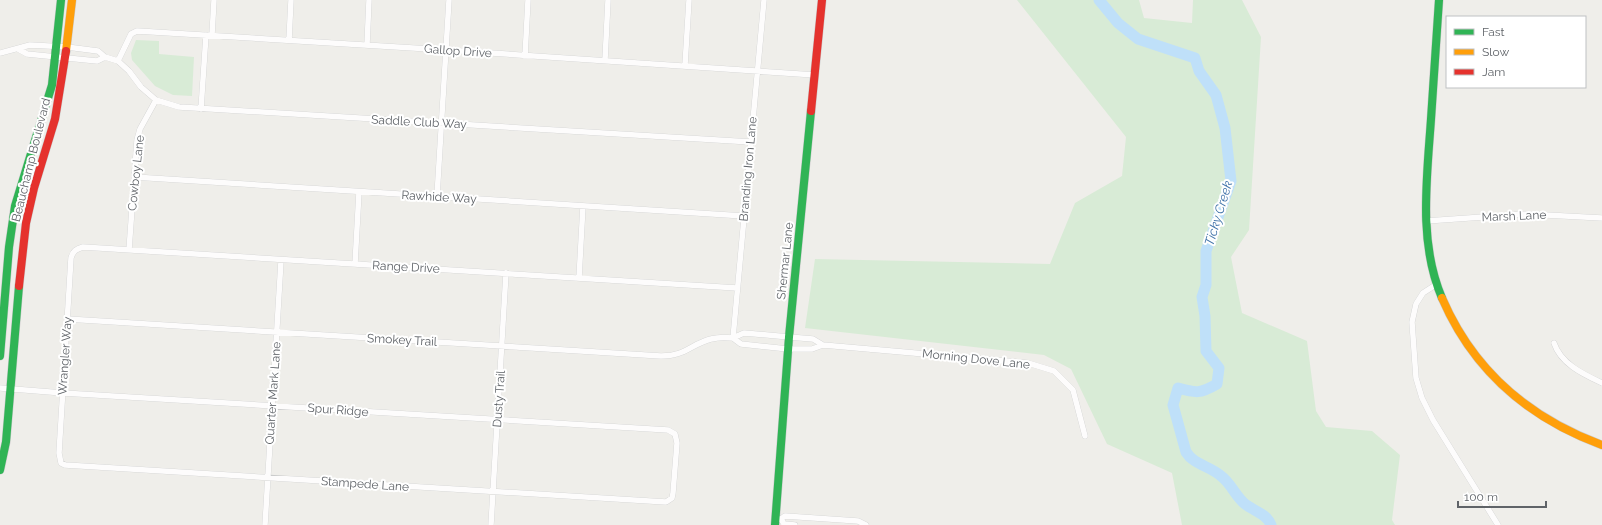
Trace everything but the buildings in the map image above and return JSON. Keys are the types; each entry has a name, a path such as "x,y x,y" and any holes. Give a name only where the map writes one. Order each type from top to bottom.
{"street":[{"name":"Beauchamp Boulevard","path":"0,356 9,247 16,206 52,85 57,46 60,0"},
{"name":"Beauchamp Boulevard","path":"0,470 6,442 26,223 34,188 55,119 66,57 72,0"},
{"path":"201,108 214,0"},
{"path":"289,40 291,0"},
{"path":"367,45 369,0"},
{"path":"437,196 449,0"},
{"path":"525,56 528,0"},
{"path":"605,60 608,0"},
{"path":"685,65 689,0"},
{"name":"Branding Iron Lane","path":"733,338 764,0"},
{"name":"Shermar Lane","path":"777,521 789,337 822,0"},
{"path":"1439,0 1426,189 1426,221 1431,259 1437,284 1446,306 1463,336 1490,373 1518,401 1551,423 1585,440 1602,445"},
{"name":"Gallop Drive","path":"118,61 131,34 137,31 685,65 815,75"},
{"path":"0,53 18,49 30,44 98,51 105,58"},
{"path":"18,49 27,54 97,60 105,58 118,61"},
{"name":"Saddle Club Way","path":"118,61 129,71 141,87 156,100 179,108 201,108 751,142"},
{"name":"Cowboy Lane","path":"129,250 137,140 140,129 156,100"},
{"name":"Rawhide Way","path":"134,177 744,216"},
{"path":"355,264 359,192"},
{"path":"579,278 583,206"},
{"name":"Marsh Lane","path":"1426,221 1527,214 1602,218"},
{"name":"Range Drive","path":"75,250 83,247 737,288"},
{"name":"Wrangler Way","path":"61,463 59,453 71,258 75,250"},
{"name":"Quarter Mark Lane","path":"265,525 281,260"},
{"name":"Dusty Trail","path":"491,525 506,273"},
{"path":"1437,284 1423,293 1416,304 1412,322 1416,378 1422,398 1433,420 1498,525"},
{"name":"Smokey Trail","path":"67,319 668,356 686,351 710,339 724,337 733,338 741,344 788,349"},
{"name":"Smokey Trail","path":"733,338 744,333 789,337"},
{"name":"Morning Dove Lane","path":"789,337 813,339 823,345"},
{"path":"1554,343 1556,350 1561,357 1582,373 1602,383"},
{"name":"Morning Dove Lane","path":"788,349 812,349 823,345 1028,363 1054,371 1073,390 1085,436"},
{"name":"Spur Ridge","path":"0,388 668,430 675,434 677,443 673,494 669,501"},
{"name":"Stampede Lane","path":"61,463 70,466 268,477 660,503 669,501"},
{"path":"777,521 785,516 858,521 866,525"},
{"path":"777,521 784,524 795,525"}],"green space":[{"path":"1017,0 1139,0 1144,18 1192,23 1193,0 1242,0 1261,37 1249,230 1231,257 1242,313 1307,341 1316,411 1326,427 1372,431 1400,455 1392,520 1395,525 1182,525 1172,473 1107,444 1071,369 1044,355 805,328 815,259 1050,264 1075,203 1122,176 1126,137"},
{"path":"136,40 159,41 159,54 194,57 192,96 173,95 155,86 132,60 131,53"}],"waterway":[{"name":"Ticky Creek","path":"1099,0 1118,23 1138,39 1195,58 1199,71 1216,95 1225,128 1231,181 1206,251 1206,285 1202,297 1205,316 1206,351 1219,368 1217,384 1206,390 1198,392 1178,388 1173,405 1186,452 1189,456 1193,460 1217,473 1228,482 1238,497 1245,504 1267,518 1271,525"}],"traffic: fast":[{"path":"0,356 9,247 15,206 52,85 61,0"},
{"path":"1439,0 1426,187 1426,210 1430,255 1434,277 1442,298"},
{"path":"775,525 789,337 811,111"},
{"path":"0,470 6,442 19,286"}],"traffic: slow":[{"path":"66,51 72,0"},
{"path":"1442,298 1455,324 1470,348 1487,369 1506,388 1527,406 1551,421 1575,434 1602,445"}],"traffic: jam":[{"path":"811,111 822,0"},
{"path":"19,286 26,223 34,188 55,119 66,51"}]}
